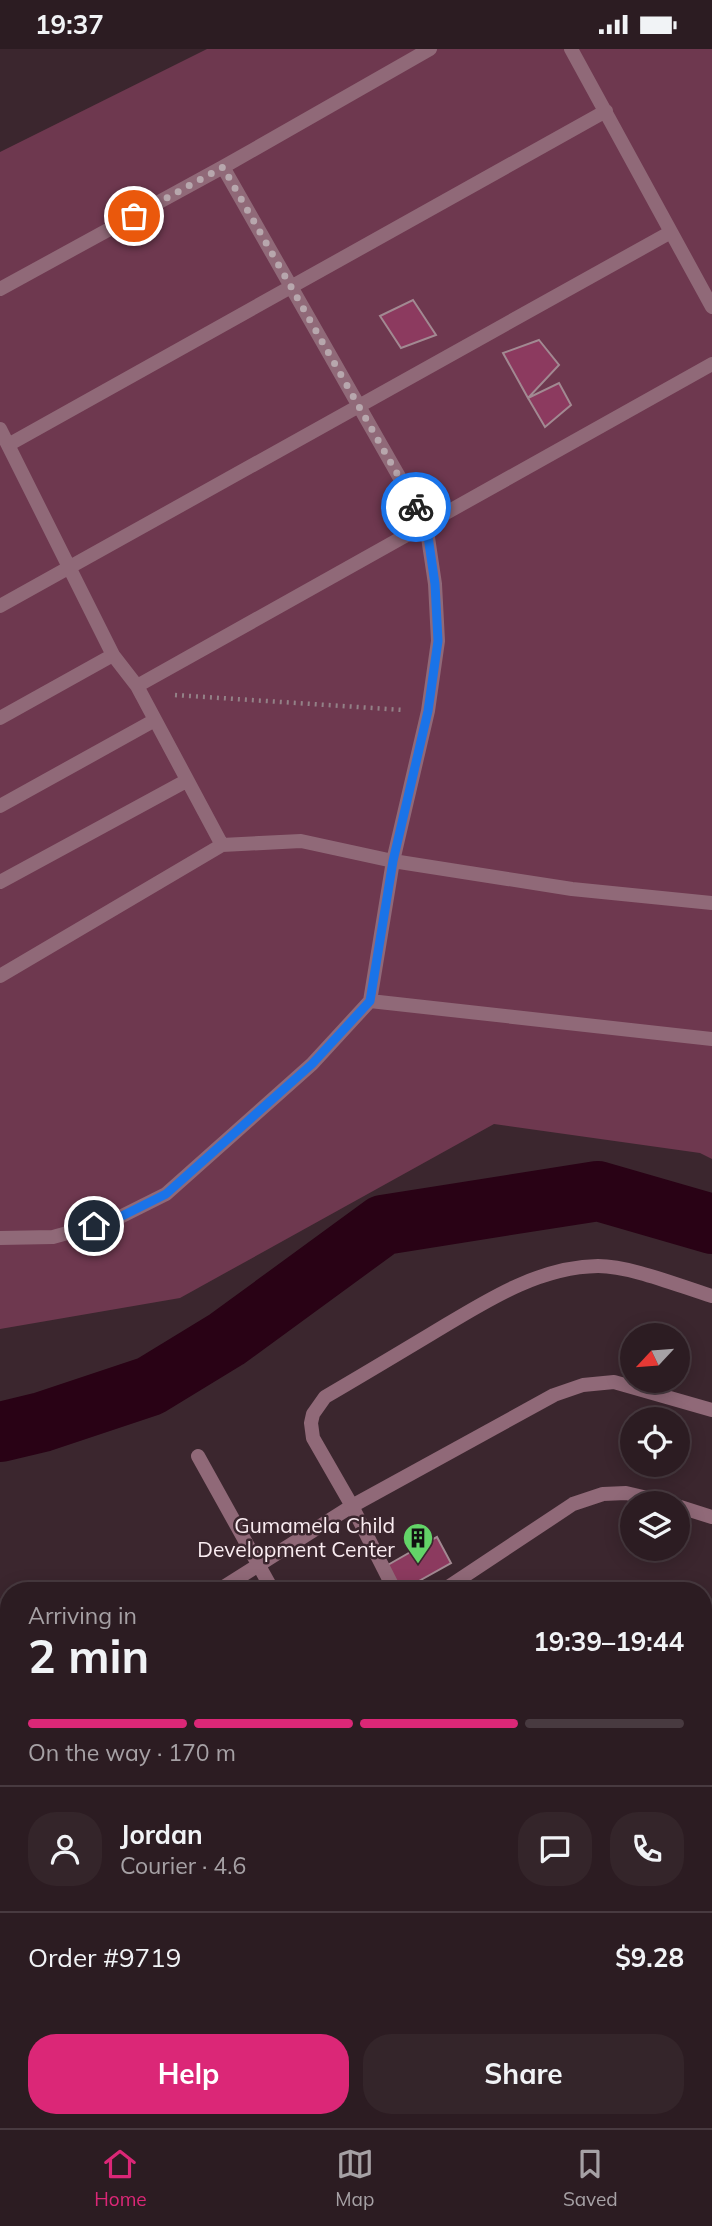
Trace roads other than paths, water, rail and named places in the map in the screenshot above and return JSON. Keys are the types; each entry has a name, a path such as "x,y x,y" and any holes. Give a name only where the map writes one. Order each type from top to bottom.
{"street":[{"path":"0,289 223,167 430,49"},
{"path":"571,49 712,307"},
{"path":"8,445 606,111"},
{"path":"0,1238 53,1237 114,1220 166,1194 312,1064 370,1001 393,861 428,711 438,641 435,584 426,523 223,167"},
{"path":"0,606 671,232"},
{"path":"138,686 712,364"},
{"path":"0,429 113,655 138,686 222,845"},
{"path":"0,718 113,655"},
{"path":"0,806 151,713"},
{"path":"0,882 186,781"},
{"path":"0,976 222,845 302,841 393,861 572,889 712,903"},
{"path":"370,1001 712,1039"},
{"path":"390,1582 352,1506 313,1438 310,1423 325,1397 496,1295 528,1280 553,1273 598,1266 617,1267 712,1296"},
{"path":"231,1582 352,1506 554,1395 583,1385 614,1382 712,1410"},
{"path":"198,1456 268,1582"},
{"path":"456,1582 573,1504 603,1495 620,1494"},
{"path":"690,1510 712,1517"}],"waterway":[{"path":"0,1432 42,1422 150,1386 227,1339 383,1225 598,1191 712,1224"}],"place":[{"name":"Gumamela Child Development Center","path":"418,1565"}]}
